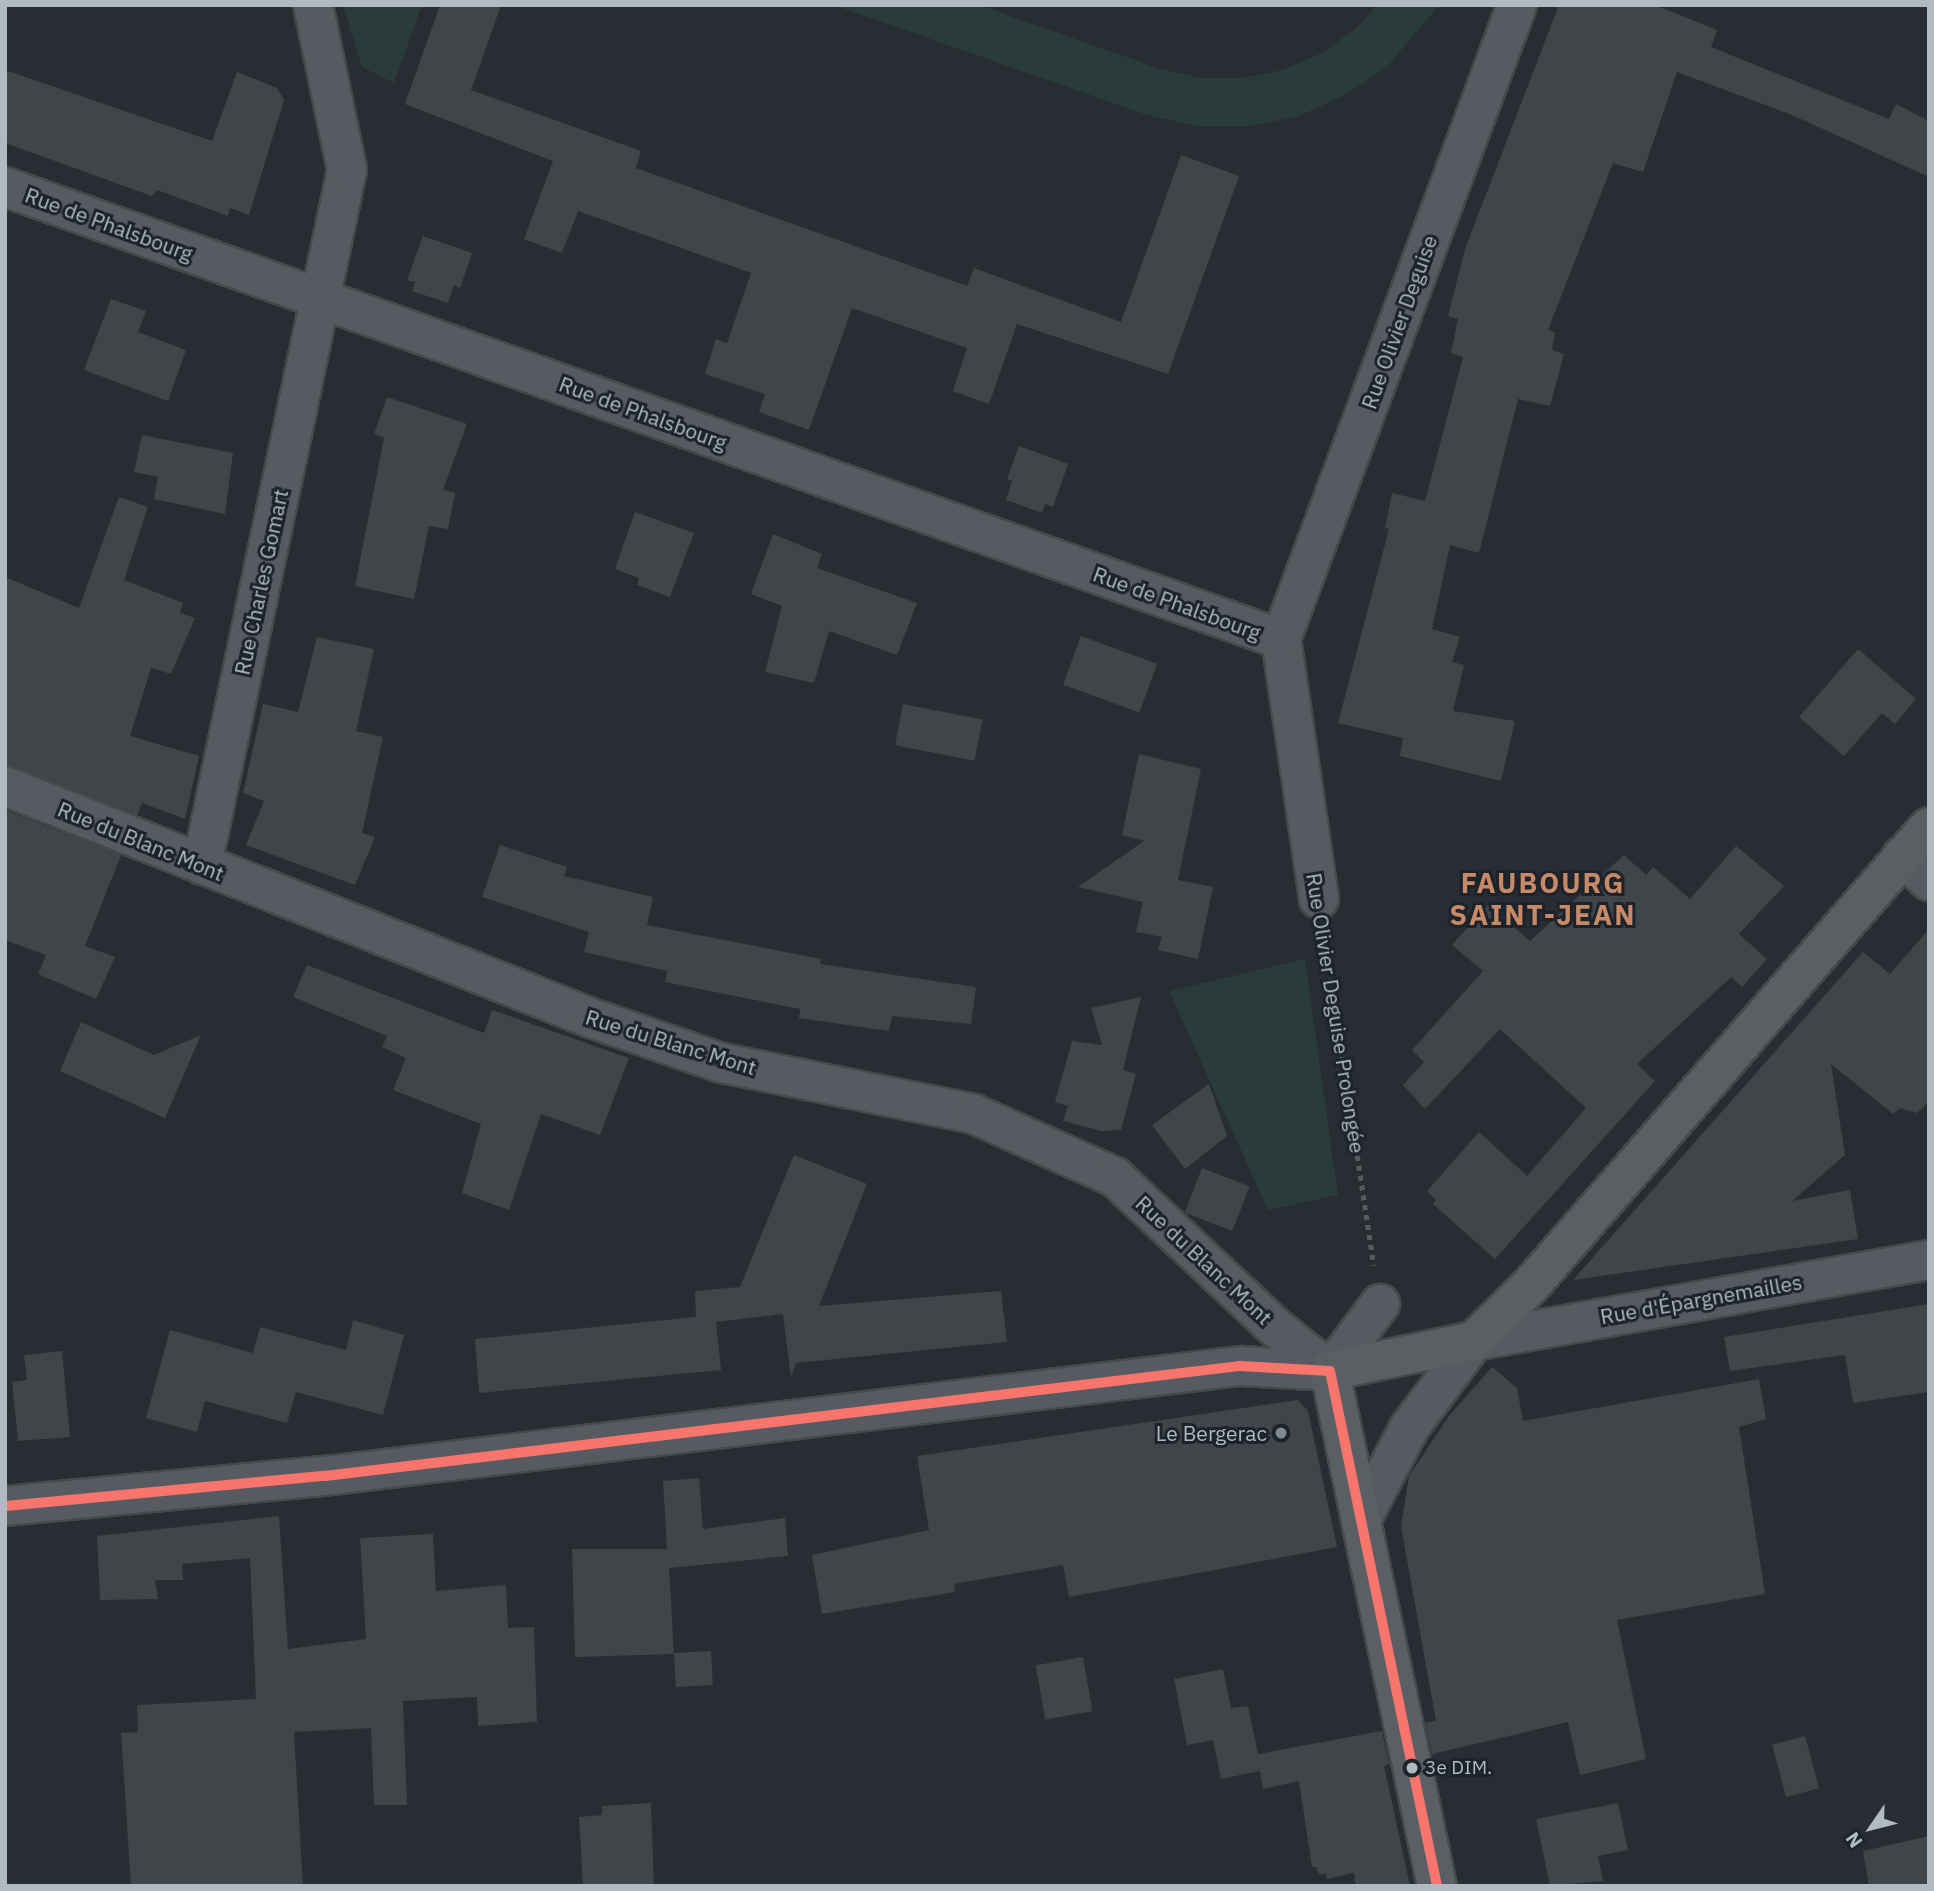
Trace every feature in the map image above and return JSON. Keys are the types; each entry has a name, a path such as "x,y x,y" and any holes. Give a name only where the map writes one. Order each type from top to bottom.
{"main road":[{"path":"1437,1886 1330,1371 1474,1341 1532,1284 1915,869 1929,827"}],"street":[{"name":"Rue Charles Gomart","path":"202,865 319,298 331,261 347,170 313,5"},
{"name":"Rue Olivier Deguise","path":"1281,639 1517,5"},
{"name":"Rue de Phalsbourg","path":"5,187 1281,639"},
{"name":"Rue Olivier Deguise Prolongée","path":"1281,639 1319,900"},
{"name":"Rue du Blanc Mont","path":"5,786 591,1018 722,1063 974,1114 1115,1177 1275,1327 1330,1371"},
{"name":"Rue d'Épargnemailles","path":"1474,1341 1929,1261"},
{"path":"5,1506 325,1476 1241,1366 1330,1371 1380,1304"},
{"path":"1361,1520 1409,1428 1474,1341"}],"path":[{"name":"Rue Olivier Deguise Prolongée","path":"1319,900 1380,1304"}],"shaded area":[{"path":"343,5 422,5 394,83 362,67"},
{"path":"834,5 979,5 1160,69 1202,78 1244,78 1282,70 1322,53 1355,29 1377,5 1439,5 1387,67 1345,95 1297,117 1249,126 1197,126 1147,115"},
{"path":"1305,959 1338,1195 1268,1210 1169,991"}],"building":[{"path":"440,5 501,5 471,90 641,151 636,168 967,286 974,268 1121,322 1181,155 1239,176 1168,374 1017,324 989,404 953,391 967,348 852,308 809,430 759,412 765,394 705,374 716,339 727,343 751,273 578,211 562,253 524,239 553,161 405,104"},
{"path":"1559,5 1655,5 1717,30 1711,47 1889,119 1896,104 1929,121 1929,177 1792,115 1677,72 1643,172 1613,163 1548,330 1555,332 1552,350 1564,354 1550,406 1518,399 1479,553 1450,545 1432,629 1460,637 1452,662 1464,665 1453,711 1515,721 1501,781 1400,756 1403,738 1338,723 1389,529 1385,528 1392,493 1425,501 1463,357 1451,353 1458,319 1448,316 1465,249"},
{"path":"5,70 212,141 237,72 277,88 284,100 249,215 230,208 228,216 157,190 152,196 5,143"},
{"path":"423,236 472,253 460,288 454,285 448,303 412,291 415,282 407,280"},
{"path":"111,299 146,311 138,332 186,350 168,401 84,370"},
{"path":"387,397 467,424 443,490 455,493 448,529 429,526 414,599 355,586 384,438 374,434"},
{"path":"142,435 233,453 225,514 154,499 158,477 134,472"},
{"path":"1019,446 1068,464 1053,507 1045,504 1042,513 1006,500 1012,481 1007,479"},
{"path":"119,497 148,507 124,580 183,603 180,613 195,618 171,674 151,668 130,736 199,756 185,819 142,803 137,815 5,765 5,577 79,608"},
{"path":"635,512 694,533 670,597 637,585 639,578 615,569"},
{"path":"773,534 822,554 817,568 917,603 897,655 829,631 814,683 765,672 782,606 751,594"},
{"path":"1081,636 1157,664 1139,713 1063,685"},
{"path":"317,637 374,649 356,731 383,737 362,833 375,837 355,885 246,845 264,801 243,793 263,704 298,712"},
{"path":"1858,649 1916,699 1895,724 1882,713 1844,756 1799,717"},
{"path":"903,704 983,719 974,761 895,745"},
{"path":"1139,754 1201,769 1178,880 1213,887 1198,959 1158,950 1162,937 1136,932 1143,902 1078,887 1144,841 1122,835"},
{"path":"5,810 121,855 85,946 115,957 96,999 38,974 46,955 5,940"},
{"path":"500,845 567,867 564,876 653,897 647,925 821,959 820,964 976,987 971,1024 892,1016 889,1031 799,1018 800,1009 665,982 667,971 584,952 589,932 482,897"},
{"path":"1736,846 1784,886 1739,934 1767,959 1742,987 1731,977 1637,1064 1655,1081 1495,1259 1433,1204 1436,1200 1427,1191 1479,1132 1527,1176 1586,1108 1500,1029 1425,1109 1403,1085 1424,1062 1412,1050 1483,971 1452,945 1488,905 1530,941 1624,855 1646,875 1653,867 1690,899"},
{"path":"1929,929 1929,1101 1917,1113 1900,1108 1893,1114 1831,1064 1845,1155 1792,1201 1850,1190 1858,1239 1573,1280 1863,952 1890,974"},
{"path":"307,965 484,1033 492,1010 629,1058 600,1135 541,1114 509,1210 462,1193 481,1124 393,1090 406,1058 382,1047 387,1036 293,997"},
{"path":"1141,997 1123,1070 1136,1074 1121,1130 1101,1131 1063,1121 1068,1106 1055,1102 1072,1041 1102,1045 1091,1008"},
{"path":"81,1022 154,1055 201,1035 165,1118 60,1071"},
{"path":"1209,1084 1227,1136 1185,1169 1152,1125"},
{"path":"794,1155 867,1184 819,1306 1001,1291 1007,1342 796,1363 791,1377 783,1314 716,1322 721,1370 479,1393 475,1339 696,1317 695,1291 740,1287"},
{"path":"1202,1168 1250,1186 1232,1231 1185,1213"},
{"path":"1929,1304 1929,1392 1853,1403 1845,1355 1730,1371 1724,1337"},
{"path":"353,1320 404,1335 383,1415 296,1392 287,1423 205,1401 197,1432 146,1418 170,1330 253,1353 260,1327 346,1350"},
{"path":"62,1351 70,1437 18,1441 12,1382 27,1380 24,1355"},
{"path":"1492,1367 1517,1388 1523,1421 1759,1379 1766,1419 1739,1427 1765,1594 1617,1620 1646,1759 1580,1775 1568,1722 1432,1754 1425,1723 1436,1721 1401,1526 1409,1476 1449,1416"},
{"path":"1298,1400 1308,1411 1337,1547 1069,1597 1063,1565 954,1584 955,1592 822,1614 812,1555 929,1530 917,1456"},
{"path":"699,1478 703,1529 785,1518 788,1556 669,1568 674,1654 575,1657 572,1549 667,1549 663,1481"},
{"path":"279,1516 288,1649 366,1639 360,1538 433,1534 436,1591 506,1585 508,1628 534,1627 537,1722 478,1726 477,1697 403,1701 407,1805 374,1805 371,1728 294,1732 303,1886 131,1886 121,1733 138,1732 137,1705 256,1699 250,1558 182,1564 183,1580 155,1580 158,1599 100,1600 97,1536"},
{"path":"711,1651 713,1685 676,1687 674,1653"},
{"path":"1083,1657 1093,1711 1045,1719 1036,1665"},
{"path":"1223,1669 1231,1708 1248,1706 1258,1754 1382,1731 1389,1764 1384,1766 1410,1886 1356,1886 1354,1873 1327,1879 1326,1873 1319,1875 1316,1867 1312,1867 1299,1781 1263,1789 1260,1771 1221,1779 1213,1740 1187,1745 1174,1679"},
{"path":"1805,1736 1819,1788 1786,1797 1772,1745"},
{"path":"651,1803 654,1886 583,1886 579,1817 602,1815 602,1806"},
{"path":"1618,1803 1628,1850 1598,1856 1603,1881 1550,1886 1536,1819"},
{"path":"1929,1836 1929,1886 1869,1886 1863,1851"}],"transit line":[{"path":"5,1506 325,1476 1240,1366 1330,1371"},
{"path":"1330,1371 1437,1886"}],"place":[{"name":"Le Bergerac","path":"1281,1433"},
{"name":"3e DIM.","path":"1412,1768"}],"district":[{"name":"FAUBOURG SAINT-JEAN","path":"1543,899"}]}
